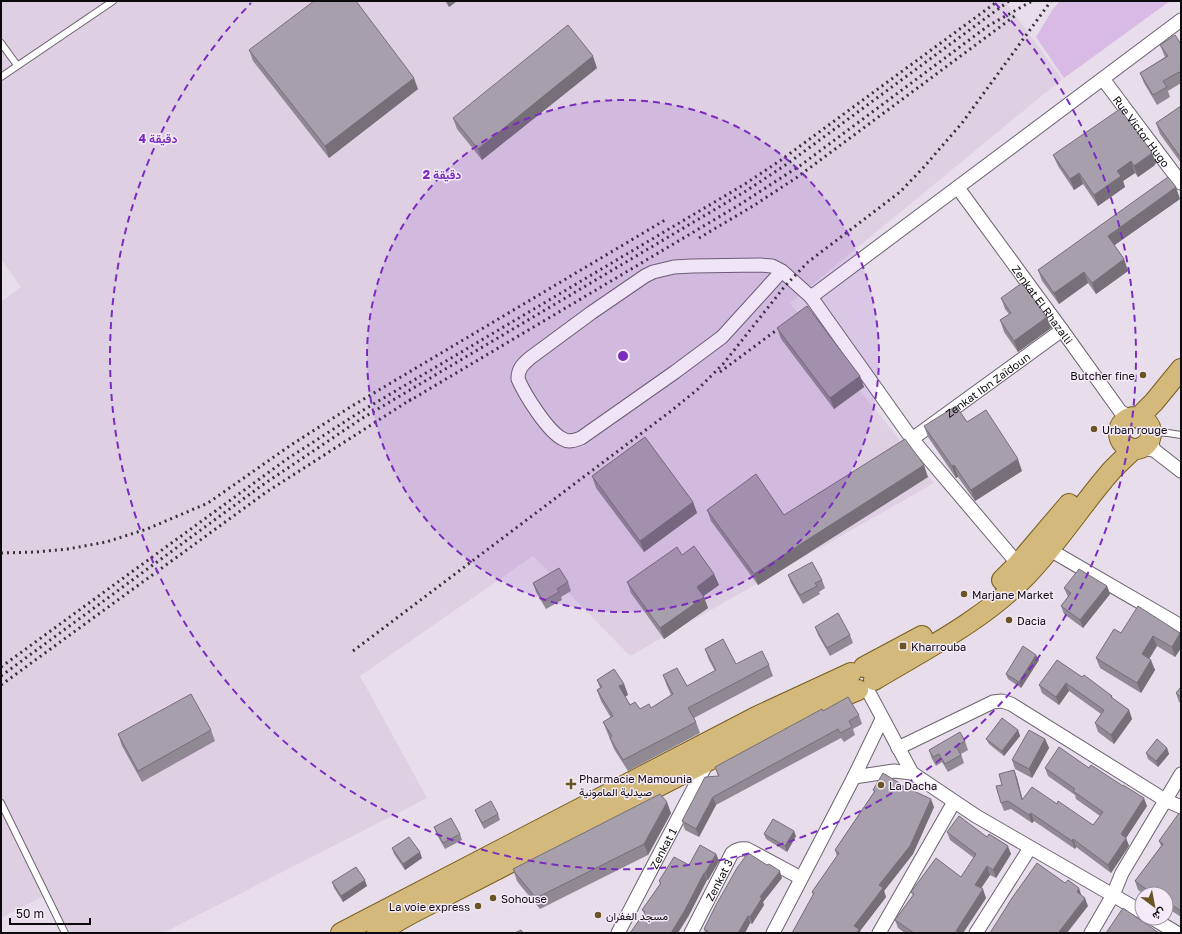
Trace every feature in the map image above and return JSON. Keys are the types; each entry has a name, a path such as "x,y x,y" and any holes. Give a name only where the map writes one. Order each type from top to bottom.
{"main road":[{"path":"341,933 751,720 863,680 903,646 968,607 994,589 1141,436 1154,402 1181,369"},
{"path":"381,932 410,914 707,763 968,623 983,613 1016,586 1050,550 1112,470 1181,389"}],"street":[{"path":"811,297 1181,20"},
{"name":"Rue Victor Hugo","path":"1103,79 1181,183"},
{"name":"Zenkat El Rhazalli","path":"958,188 1120,411 1141,436 1181,471"},
{"path":"782,270 722,337 581,438 570,441 564,440 558,436 539,413 518,379 518,373 521,366 530,358 591,313 653,272 674,267 692,266 772,266 782,270 811,297 912,439 1018,564"},
{"name":"Zenkat Ibn Zaïdoun","path":"912,439 1062,330"},
{"path":"1050,550 1181,626"},
{"path":"863,680 882,719 912,773 954,802 1030,848 1134,907"},
{"path":"898,748 993,702 1002,701 1011,704 1165,800 1181,807"},
{"path":"773,933 854,777 882,719"},
{"name":"Zenkat 1","path":"618,933 707,763"},
{"path":"854,777 894,772 912,773"},
{"path":"1091,933 1112,895 1122,873 1181,774"},
{"path":"880,933 954,802"},
{"path":"976,933 1030,848"},
{"name":"Zenkat 3","path":"691,933 732,853 736,850 747,849 801,878"},
{"path":"1166,926 1178,933"}],"lane":[{"path":"1,77 113,1"},
{"path":"1,43 17,65"},
{"path":"1141,436 1168,432 1181,435"},
{"path":"1,803 65,933"}],"shaded area":[{"path":"1,1 1005,1 1062,79 790,303 934,483 630,656 533,556 360,676 427,798 163,933 72,933 43,896 1,918 1,302 21,287 1,259"},
{"path":"1060,1 1170,1 1064,78 1036,37 1053,9"}],"building":[{"path":"314,1 356,1 414,78 325,146 249,50"},
{"path":"568,25 593,56 478,149 453,118"},
{"path":"1175,35 1181,44 1181,74 1179,72 1163,81 1167,87 1153,95 1140,73 1168,56 1160,45"},
{"path":"1181,106 1181,158 1156,123"},
{"path":"1120,109 1152,152 1134,166 1131,161 1117,171 1121,176 1094,195 1079,173 1070,179 1053,155"},
{"path":"1168,177 1176,187 1108,236 1124,259 1092,283 1084,272 1054,293 1038,270"},
{"path":"1022,283 1047,317 1014,341 1000,320 1011,313 1001,298"},
{"path":"807,306 860,376 830,398 777,328"},
{"path":"956,406 967,422 986,410 1018,459 971,490 924,426"},
{"path":"645,437 693,502 640,541 592,476"},
{"path":"905,439 924,465 754,574 707,510 756,474 784,515"},
{"path":"694,546 714,574 697,587 704,597 660,628 627,582 677,547 682,555"},
{"path":"812,562 822,580 815,583 817,586 800,595 788,575"},
{"path":"559,568 568,582 557,589 559,592 543,601 533,583"},
{"path":"1079,569 1107,586 1080,620 1061,606 1071,593 1064,588"},
{"path":"1138,606 1180,633 1172,647 1153,636 1142,654 1151,660 1137,683 1096,658 1114,629 1121,633"},
{"path":"838,613 850,635 827,648 815,627"},
{"path":"723,639 736,664 762,651 769,665 688,708 696,722 623,760 610,738 612,736 603,722 613,716 597,690 602,687 597,680 614,669 624,684 619,686 630,705 635,702 640,709 649,704 651,708 673,694 663,675 677,668 687,686 716,670 705,649"},
{"path":"1023,646 1036,655 1019,682 1006,674"},
{"path":"1057,660 1082,677 1084,675 1129,710 1111,735 1095,723 1104,710 1066,683 1056,697 1039,685"},
{"path":"1181,687 1181,697 1176,693"},
{"path":"191,694 211,730 138,771 118,734"},
{"path":"848,697 859,715 849,721 852,727 840,733 838,729 713,797 696,829 682,821 705,777 719,776 715,767 822,709 823,711"},
{"path":"1002,718 1018,730 1002,751 986,739"},
{"path":"1029,730 1045,739 1029,769 1012,760"},
{"path":"960,732 965,741 956,746 961,755 945,764 939,754 933,757 929,750"},
{"path":"1157,739 1167,748 1156,761 1146,753"},
{"path":"1059,747 1089,768 1091,765 1144,798 1121,834 1126,838 1108,865 1073,839 1072,841 1031,813 1029,815 1008,801 1001,803 996,786 1002,785 999,774 1014,770 1022,800 1032,787 1057,804 1058,801 1093,825 1103,812 1073,791 1075,789 1045,768"},
{"path":"883,773 901,785 931,799 910,846 879,885 883,888 854,926 859,929 857,933 792,933 814,893 812,892 839,853 835,850 875,791 873,790"},
{"path":"660,794 667,802 644,844 536,898 513,869"},
{"path":"491,801 498,814 482,823 475,810"},
{"path":"1179,813 1181,814 1181,911 1174,906 1174,886 1142,886 1135,881 1163,844 1159,841"},
{"path":"959,816 987,837 989,834 1008,846 993,870 987,866 975,885 983,889 956,931 958,932 957,933 914,933 895,920 914,894 911,892 936,858 961,877 976,854 947,832"},
{"path":"451,818 460,834 443,843 434,827"},
{"path":"773,819 794,831 785,846 764,834"},
{"path":"409,837 420,852 403,864 392,848"},
{"path":"700,845 716,854 671,933 630,933 645,912 642,910 661,883 659,881 674,857 689,865"},
{"path":"748,853 780,871 760,897 762,898 750,917 748,916 738,933 706,933 708,931 704,929 716,905 737,868"},
{"path":"1037,863 1065,883 1068,880 1079,888 1077,892 1085,898 1058,933 990,933 1012,898"},
{"path":"356,867 365,880 341,896 332,882"},
{"path":"1123,908 1134,916 1134,926 1149,926 1159,933 1106,933"},
{"path":"521,930 523,933 515,933"}],"railway":[{"path":"1,667 287,459 360,412 745,184 781,160 998,1"},
{"path":"1,676 261,486 361,419 746,191 787,164 1009,1"},
{"path":"409,401 739,205 801,165 988,26 1032,1"},
{"path":"353,651 698,389 724,363 785,286 808,262 900,192 923,168 962,123 1051,1"},
{"path":"699,238 796,178 1016,15"},
{"path":"1,553 68,549 106,542 147,529 208,503 291,445 352,406 665,220"},
{"path":"720,372 778,329"},
{"path":"1,685 265,493 413,398"}],"place":[{"name":"Butcher fine","path":"1143,375"},
{"name":"Urban rouge","path":"1094,429"},
{"name":"Marjane Market","path":"964,594"},
{"name":"Dacia","path":"1009,620"},
{"name":"Kharrouba","path":"903,646"},
{"name":"Pharmacie Mamounia صيدلية المامونية","path":"571,784"},
{"name":"La Dacha","path":"881,785"},
{"name":"Sohouse","path":"493,898"},
{"name":"La voie express","path":"478,906"},
{"name":"مسجد الغفران","path":"598,915"}]}
